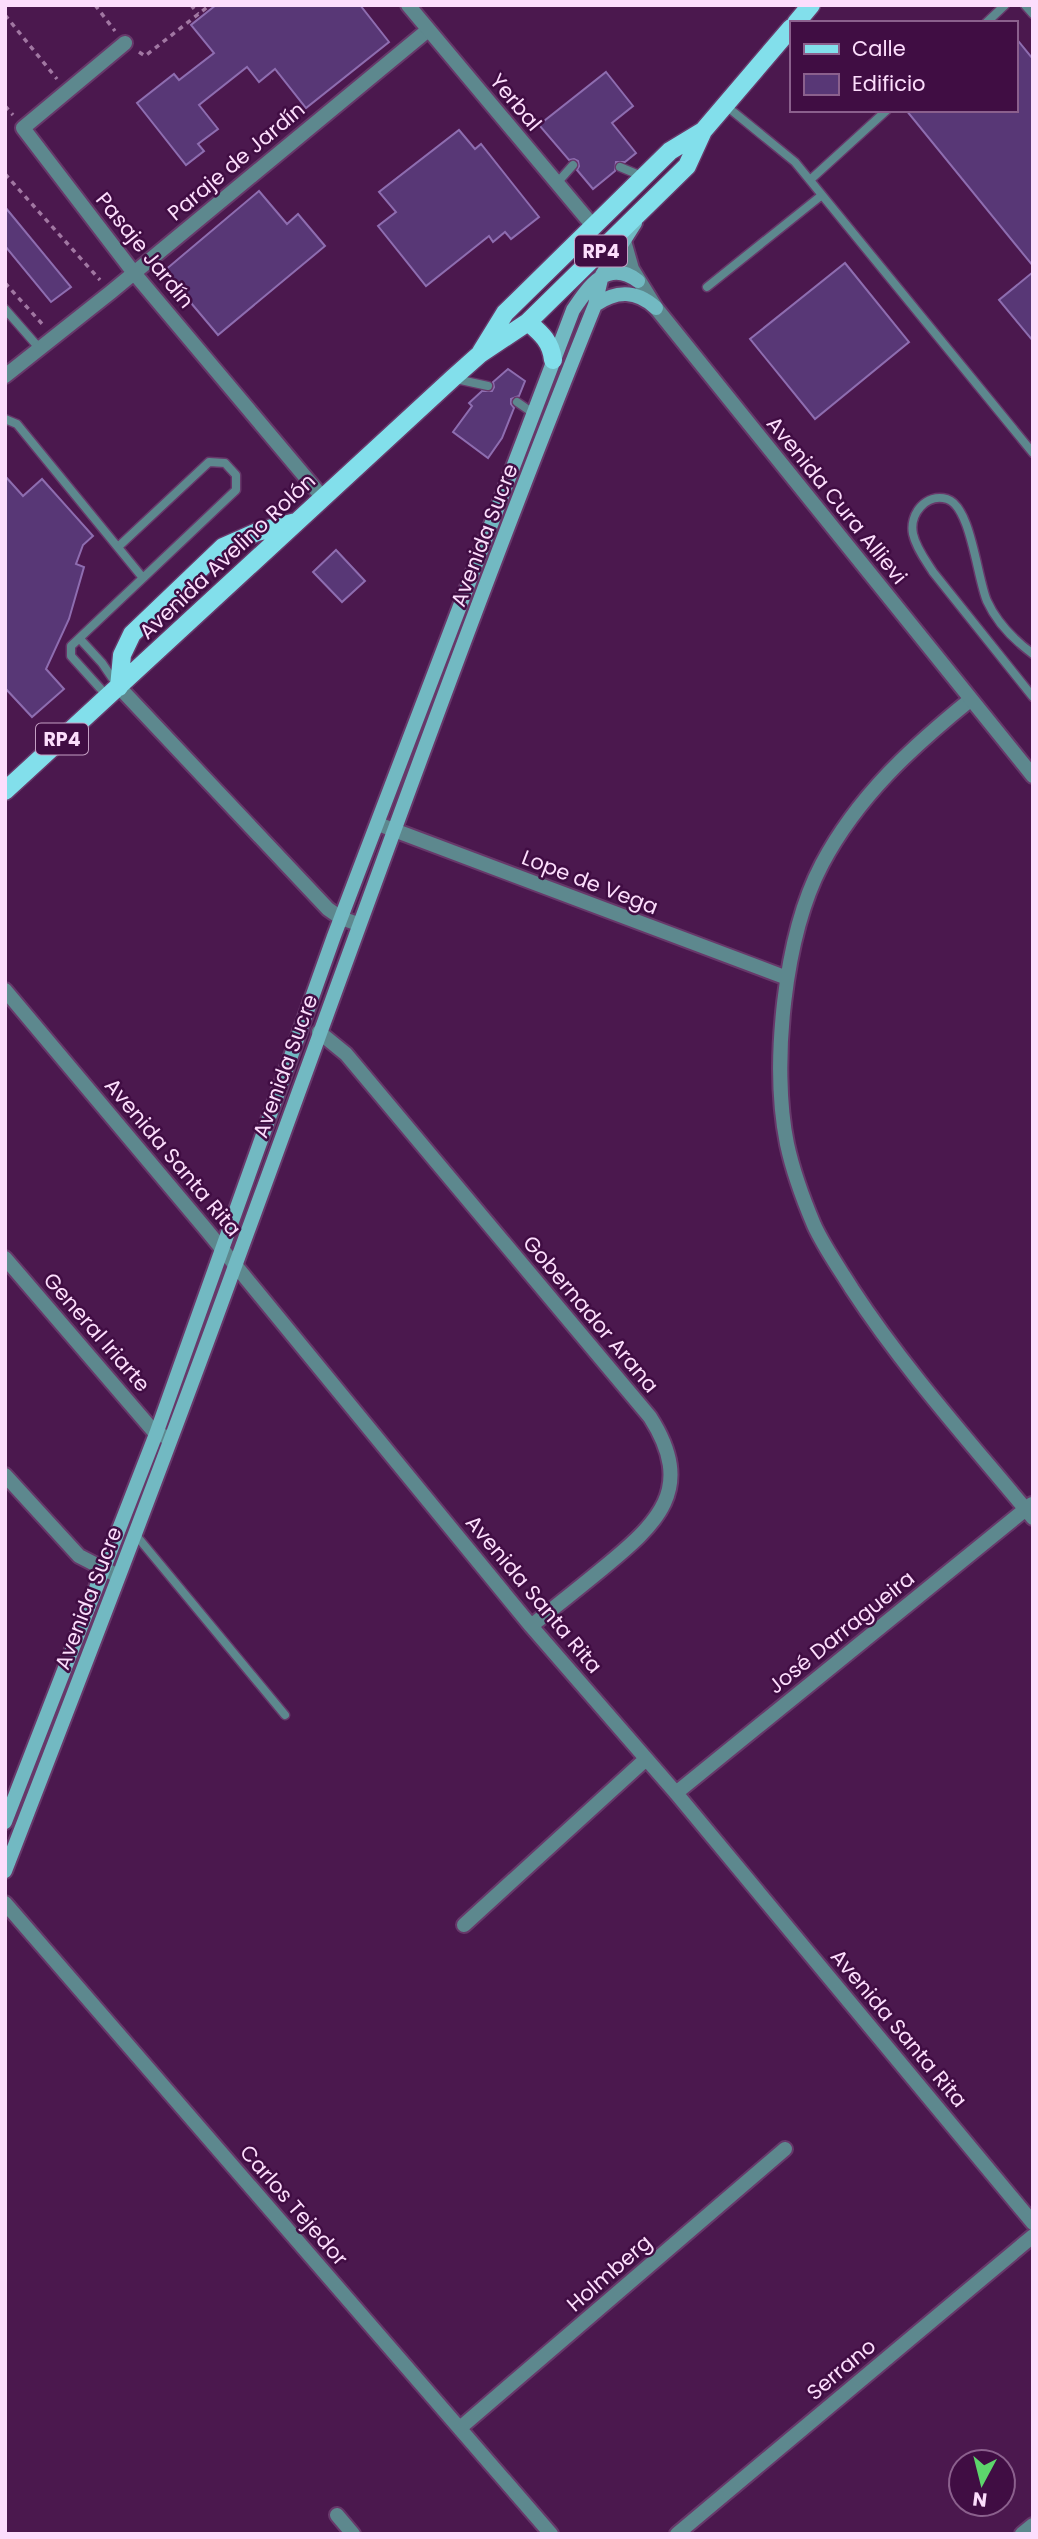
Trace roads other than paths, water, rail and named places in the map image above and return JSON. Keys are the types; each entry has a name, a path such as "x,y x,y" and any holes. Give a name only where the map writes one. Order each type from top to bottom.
{"main road":[{"path":"798,21 811,5"},
{"name":"Avenida Avelino Rolón","path":"8,783 114,692 480,354 528,322 687,166 703,131 790,29"},
{"name":"Avenida Avelino Rolón","path":"480,354 505,313 670,151 703,131"},
{"name":"Avenida Sucre","path":"5,1822 156,1434 341,918 553,360 573,310 602,275 641,212"},
{"path":"602,275 621,271 638,281"},
{"name":"Avenida Sucre","path":"5,1871 120,1577 236,1265 358,924 595,306 602,275"},
{"path":"595,306 608,297 621,293 646,299 656,308"},
{"path":"528,322 546,338 552,348 553,360"},
{"path":"114,692 122,655 132,634 223,547 257,532 296,522"}],"street":[{"name":"Yerbal","path":"408,5 593,226"},
{"name":"Paraje de Jardín","path":"5,376 428,30"},
{"name":"Pasaje Jardín","path":"125,43 23,128 134,273 323,498"},
{"name":"Avenida Cura Allievi","path":"624,241 627,256 638,281 656,308 1033,776"},
{"path":"114,692 328,909 341,918 358,924"},
{"path":"970,700 917,743 894,766 843,830 811,890 787,978 781,1060 786,1133 798,1182 815,1227 867,1312 895,1351 1030,1510"},
{"name":"Lope de Vega","path":"378,824 787,978"},
{"name":"Avenida Santa Rita","path":"5,990 236,1265 531,1626 677,1793 1033,2223"},
{"name":"Gobernador Arana","path":"319,1032 346,1054 650,1417 668,1451 670,1487 664,1506 649,1527 628,1548 531,1626"},
{"name":"General Iriarte","path":"5,1258 156,1434"},
{"path":"156,1434 171,1437"},
{"path":"5,1475 79,1556 120,1577"},
{"name":"José Darragueira","path":"677,1793 1030,1510"},
{"path":"464,1925 646,1759"},
{"name":"Carlos Tejedor","path":"5,1903 551,2534"},
{"name":"Holmberg","path":"460,2428 785,2149"},
{"name":"Serrano","path":"677,2534 1033,2236"},
{"path":"337,2515 353,2534"},
{"path":"1022,2534 1033,2525"}],"lane":[{"path":"988,21 1005,5"},
{"path":"1026,5 1033,15"},
{"path":"725,105 795,162 1033,453"},
{"path":"810,180 885,112"},
{"path":"557,183 573,166"},
{"path":"620,167 644,177"},
{"path":"707,287 822,195"},
{"path":"5,309 40,349"},
{"path":"453,378 488,386"},
{"path":"517,402 533,413"},
{"path":"5,419 17,424 143,578"},
{"path":"114,692 71,656 71,646 236,490 236,475 225,463 209,462 118,547"},
{"path":"1033,654 1009,633 988,603 961,509 950,499 937,498 923,503 915,516 912,533 920,552 1033,697"},
{"path":"80,639 102,663 114,692"},
{"path":"135,1534 285,1714"}]}
